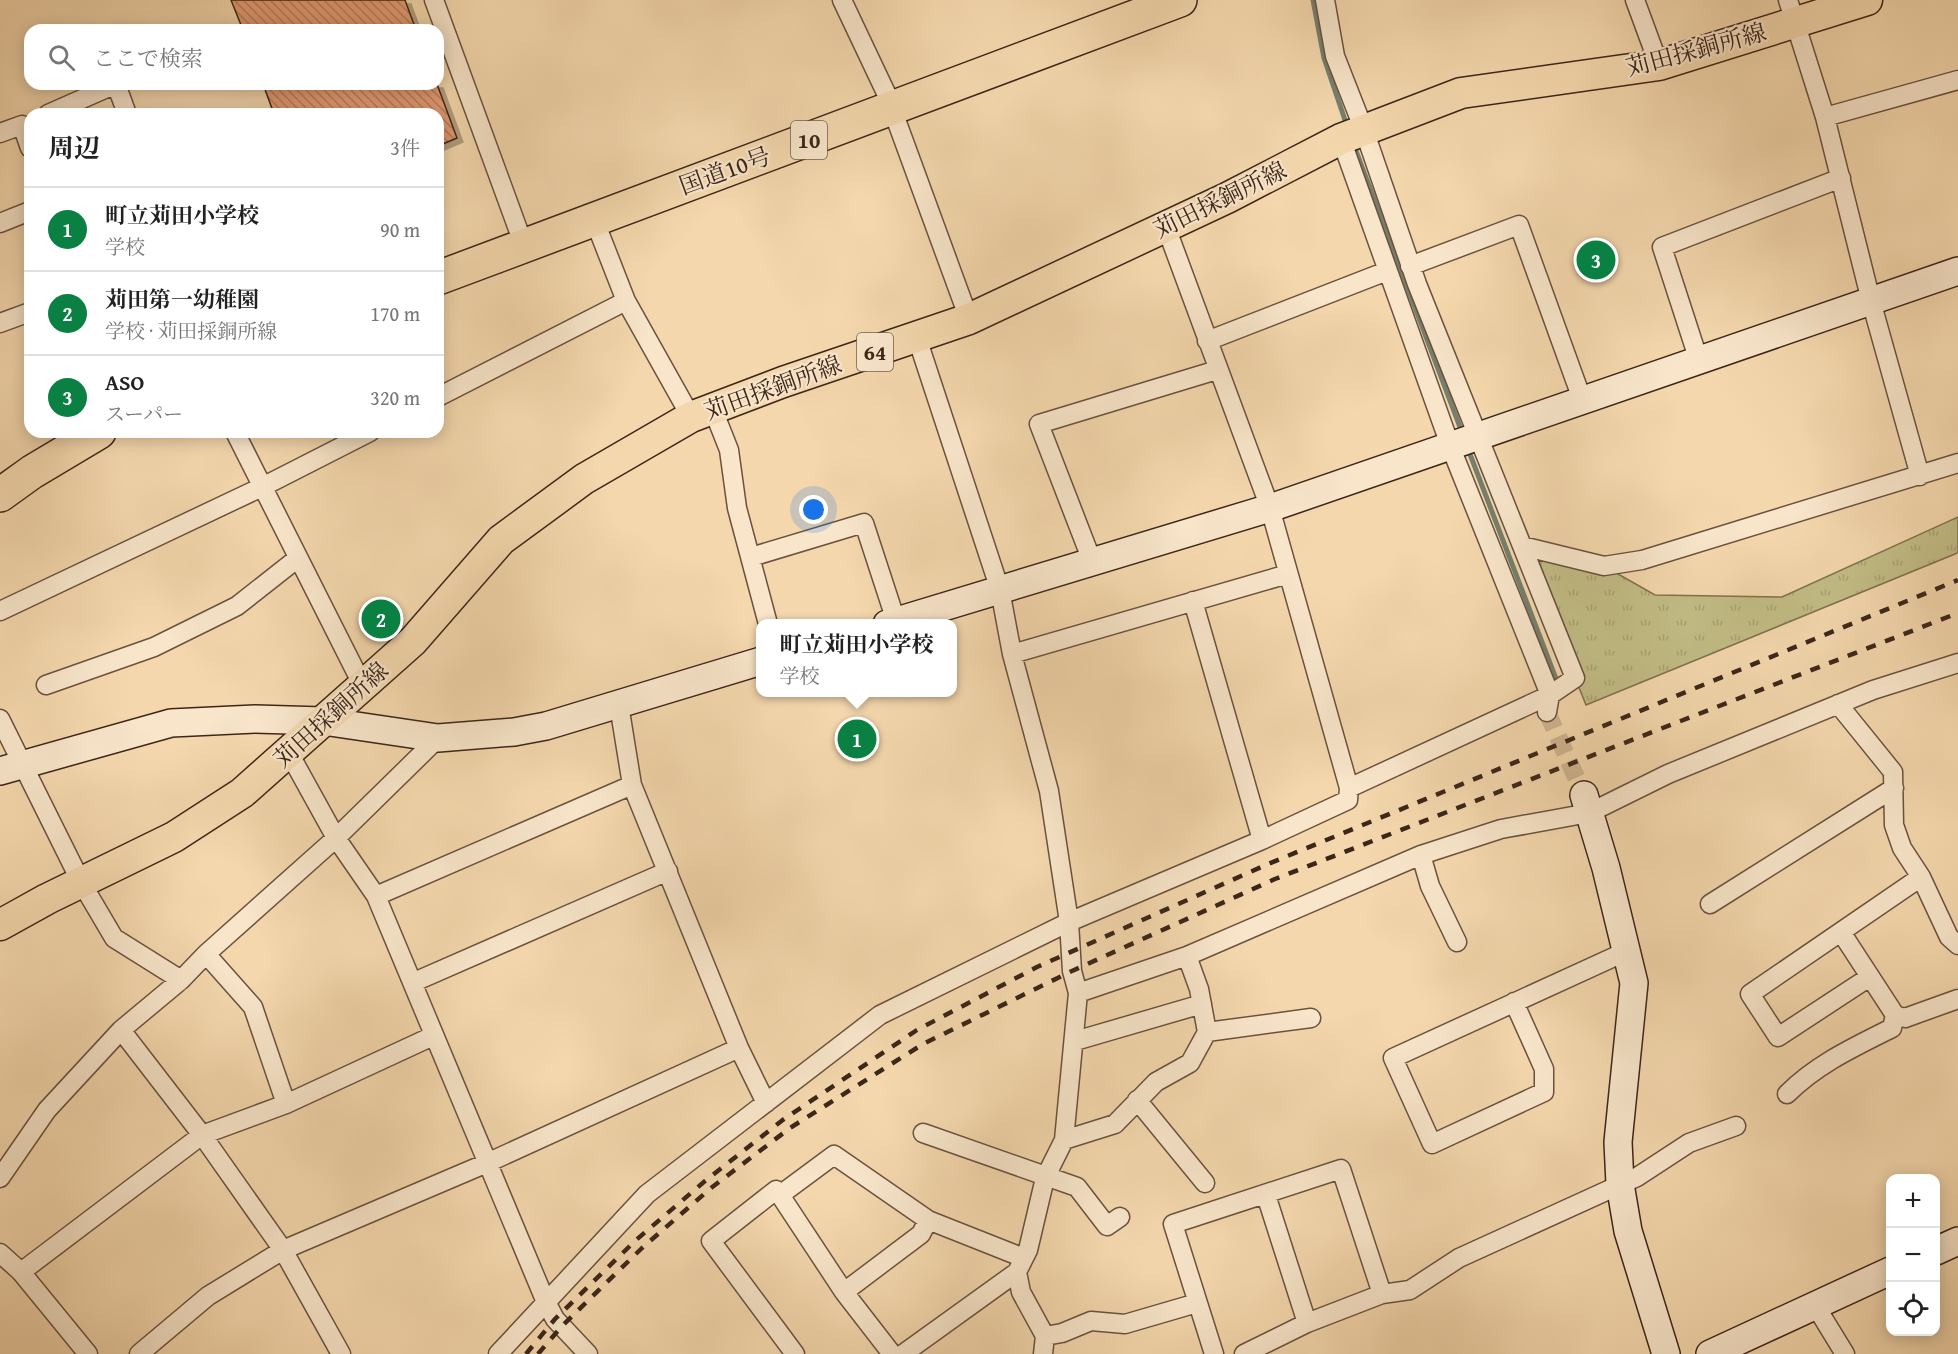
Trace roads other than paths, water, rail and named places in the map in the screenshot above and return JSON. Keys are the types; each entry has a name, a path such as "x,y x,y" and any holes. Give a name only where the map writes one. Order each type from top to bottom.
{"highway":[{"name":"国道10号","path":"890,102 1139,0"},
{"name":"国道10号","path":"444,275 591,213 890,102 1180,0"},
{"name":"国道10号","path":"444,260 519,232 591,213"},
{"path":"0,476 56,438"},
{"path":"0,495 32,472 89,438"}],"main road":[{"name":"苅田採銅所線","path":"0,925 81,882 174,837 242,793 412,641 501,540 584,479 702,412 969,319 1166,227 1352,135 1461,93 1659,65 1791,11 1867,0"}],"street":[{"path":"434,0 443,24"},
{"path":"842,0 890,102 969,319"},
{"path":"1325,0 1352,135 1387,271 1548,704"},
{"path":"1635,0 1659,65"},
{"path":"1791,11 1825,117 1871,302 1920,476"},
{"path":"444,27 519,232"},
{"path":"1825,117 1958,80"},
{"path":"62,108 102,90"},
{"path":"118,90 125,108"},
{"path":"0,133 24,124"},
{"path":"1349,788 1548,704 1575,678 1410,266 1352,135"},
{"path":"1699,361 1662,247 1841,178"},
{"path":"0,223 24,213"},
{"path":"591,213 626,301 729,450 737,508 767,619"},
{"path":"1410,266 1519,225 1583,402"},
{"path":"498,1354 545,1300 647,1194 880,1015 1069,922 1262,840 1348,800 1349,788 1269,508 1166,227"},
{"path":"1207,341 1387,271"},
{"path":"902,619 1269,508 1480,438 1958,271"},
{"path":"444,395 626,301"},
{"path":"0,322 24,314"},
{"path":"917,338 1000,590 1012,654 1049,791 1069,922 1072,971 1078,993 1064,1140 1045,1178 1021,1265 1021,1292 1044,1345 1062,1333 1091,1321 1125,1324 1197,1303"},
{"path":"1092,561 1039,424 1217,370"},
{"path":"238,438 363,686"},
{"path":"0,611 264,486 358,438"},
{"path":"1522,546 1604,566 1642,560 1958,463"},
{"path":"750,557 864,523 891,619"},
{"path":"46,685 154,647 237,606 298,558"},
{"path":"1012,654 1288,574"},
{"path":"1192,602 1262,840"},
{"path":"10,767 171,723 255,719 323,721 438,738 514,732 546,726 756,663"},
{"path":"1078,993 1187,956 1421,855 1587,804 1668,774 1838,704 1958,663"},
{"path":"1838,704 1893,772 1894,825 1902,848 1921,878 1949,937 1958,945"},
{"path":"619,705 632,785 739,1048 766,1103"},
{"path":"0,719 10,767 114,938 181,980"},
{"path":"0,1178 47,1110 121,1030 181,980 206,954 336,838 438,738"},
{"path":"289,753 336,838 376,896 414,982 434,1036 545,1300 555,1319 588,1354"},
{"path":"376,896 632,785"},
{"path":"1710,904 1894,788"},
{"path":"1587,804 1634,984 1618,1142 1620,1184 1628,1231 1666,1354"},
{"path":"1421,855 1430,886 1457,942"},
{"path":"414,982 668,871"},
{"path":"1868,978 1778,1037 1750,994 1921,878"},
{"path":"1841,932 1868,978 1894,1015 1905,1018 1958,999"},
{"path":"1514,1002 1544,1069 1544,1092 1432,1144 1393,1058 1514,1002 1627,951"},
{"path":"206,954 253,1007 286,1104"},
{"path":"1064,1140 1115,1124 1156,1082 1190,1063 1207,1032 1202,1004 1187,956"},
{"path":"1075,1041 1202,1004"},
{"path":"1787,1094 1805,1076 1838,1055 1892,1028 1894,1015"},
{"path":"1207,1032 1311,1018"},
{"path":"121,1030 202,1135 283,1250 341,1354"},
{"path":"21,1272 202,1135 286,1104 434,1036"},
{"path":"139,1354 208,1296 283,1250 487,1163 739,1048"},
{"path":"1137,1100 1205,1183"},
{"path":"1244,1354 1307,1323 1382,1294 1410,1290 1459,1258 1637,1177 1689,1143 1736,1126"},
{"path":"922,1133 1045,1178 1077,1187 1107,1226 1120,1217"},
{"path":"780,1195 834,1155 928,1220 1021,1265"},
{"path":"1214,1354 1173,1224 1341,1169 1382,1294"},
{"path":"795,1354 711,1241 776,1190 844,1292 892,1354"},
{"path":"1266,1195 1307,1323"},
{"path":"844,1292 921,1234 928,1220"},
{"path":"1940,1249 1958,1241"},
{"path":"0,1253 21,1272 88,1354"},
{"path":"903,1354 1021,1265"},
{"path":"1710,1354 1886,1273"},
{"path":"1815,1305 1845,1354"}],"waterway":[{"path":"1313,0 1324,58 1347,126"},
{"path":"1353,143 1463,435"},
{"path":"1468,449 1558,684"}],"tunnel":[{"path":"1547,712 1584,795"}],"railway":[{"path":"526,1354 555,1319 636,1240 705,1181 784,1119 917,1030 1037,967 1268,864 1958,580"},
{"path":"538,1354 562,1326 642,1248 711,1188 790,1128 923,1044 1072,971 1275,879 1958,613"}],"place":[{"name":"ASO","path":"1596,260"},
{"name":"苅田第一幼稚園","path":"381,619"},
{"name":"町立苅田小学校","path":"857,739"}]}
